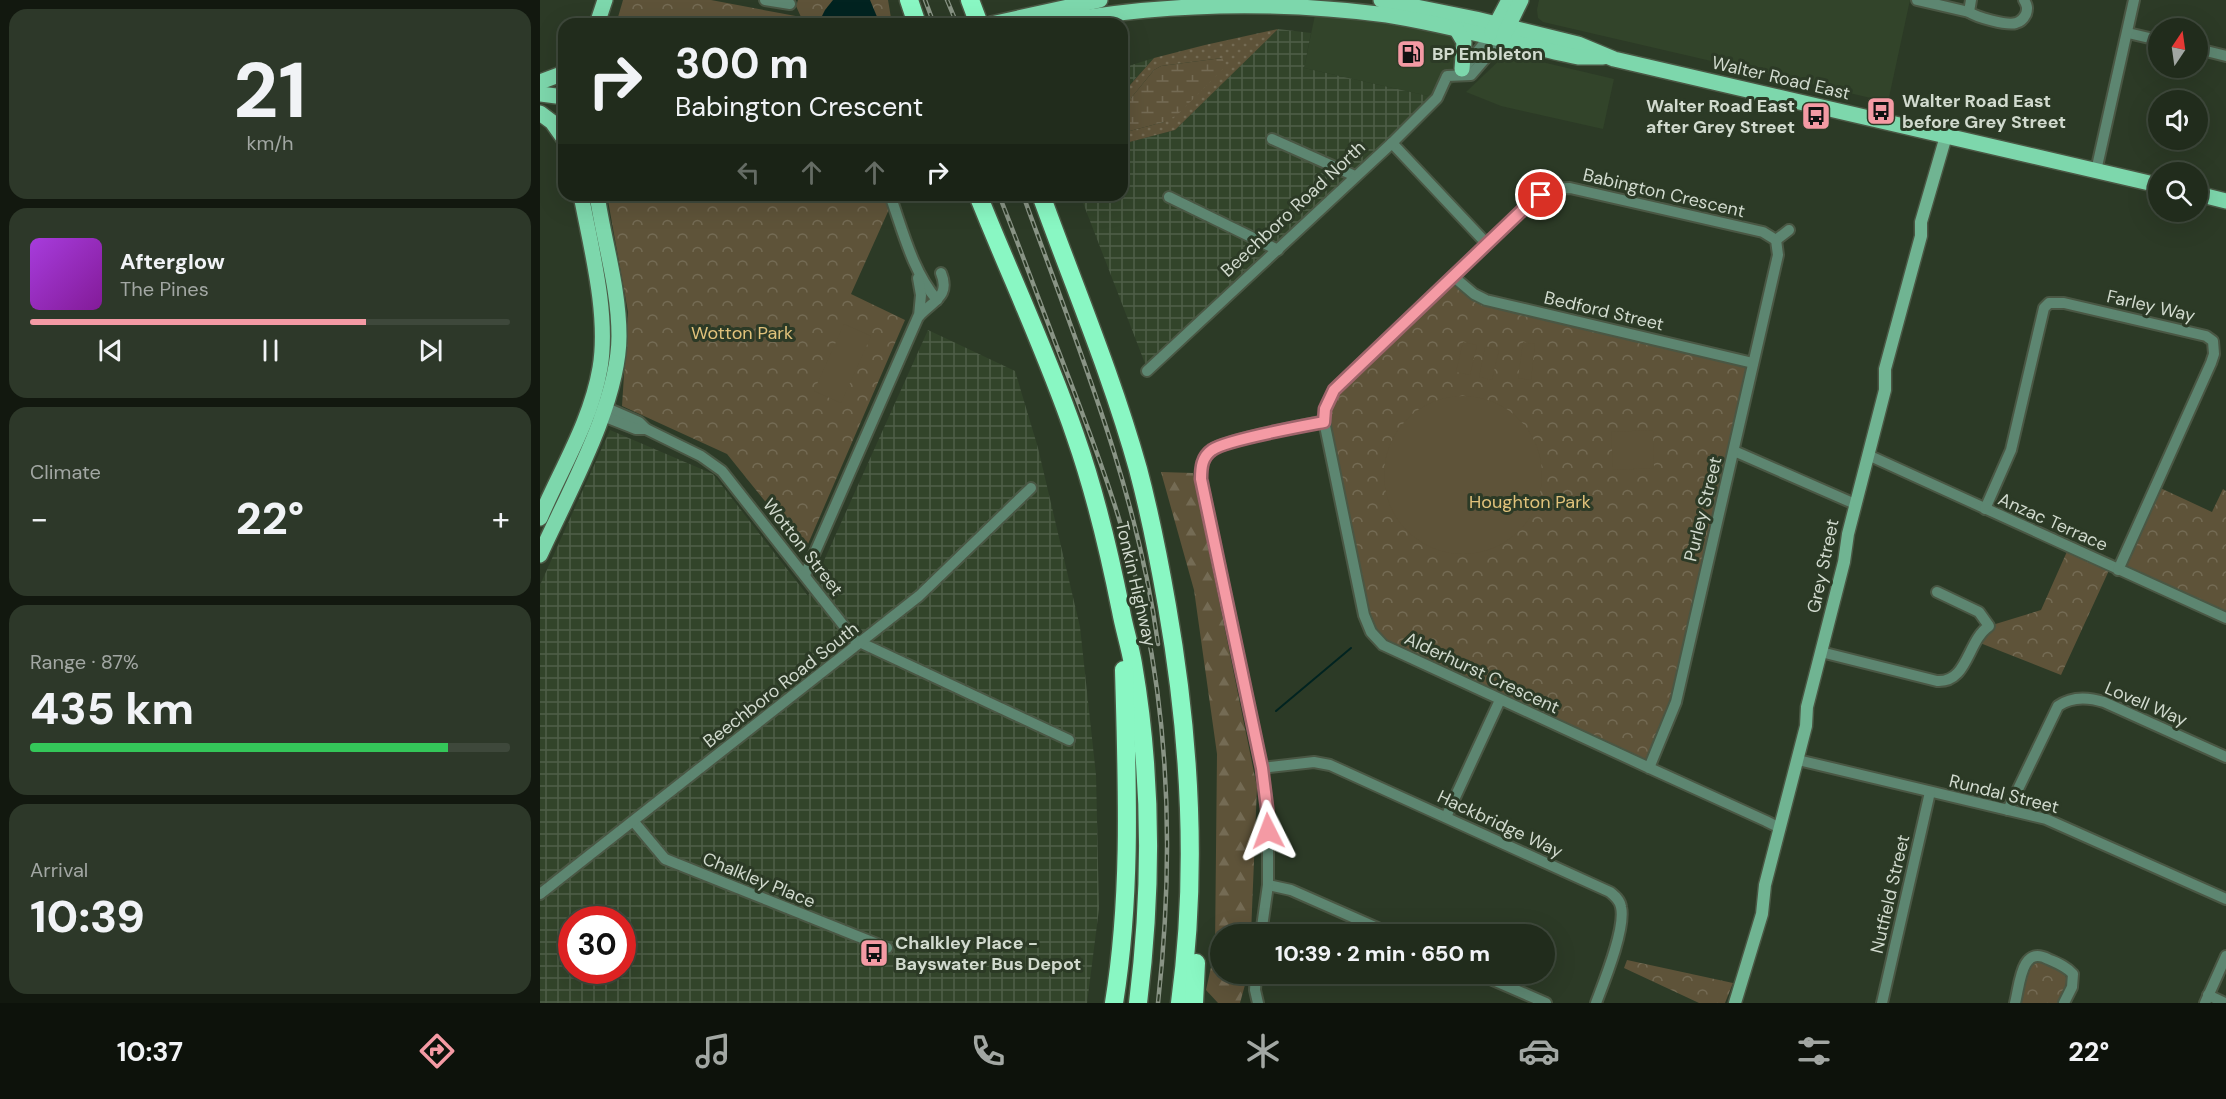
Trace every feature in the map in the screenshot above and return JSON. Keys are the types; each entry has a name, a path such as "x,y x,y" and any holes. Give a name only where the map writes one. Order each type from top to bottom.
{"highway":[{"path":"909,0 914,18"},
{"path":"970,0 977,18"},
{"name":"Tonkin Highway","path":"980,201 1076,437 1103,531 1133,662 1145,754 1147,801 1147,894 1138,1003"},
{"name":"Tonkin Highway","path":"1043,201 1124,423 1150,517 1177,660 1183,706 1190,872 1189,924 1180,1003"},
{"path":"1114,1003 1123,932 1128,843 1122,617"},
{"path":"1190,872 1198,910 1194,1003"}],"main road":[{"path":"597,18 605,0"},
{"path":"1016,18 1100,0"},
{"path":"1381,0 1499,32"},
{"name":"Beechboro Road North","path":"1499,32 1509,0"},
{"name":"Beechboro Road North","path":"1499,32 1521,0"},
{"path":"1527,0 1527,22 1533,33"},
{"path":"1077,18 1187,2 1315,6 1388,15 1457,30 1499,32"},
{"path":"1457,30 1464,42 1461,73"},
{"name":"Walter Road East","path":"1499,32 1533,33 1578,44 1606,57 2148,183"},
{"name":"Walter Road East","path":"1499,32 1578,57 1606,57"},
{"path":"540,82 558,75"},
{"path":"540,94 558,96"},
{"path":"540,112 558,114"},
{"path":"540,112 558,130"},
{"path":"2208,196 2226,201"},
{"path":"582,201 603,335 596,405"},
{"path":"540,555 546,512 599,395 603,394 607,379 616,366 619,335 614,285 598,201"},
{"path":"597,288 614,285"}],"street":[{"path":"765,0 790,4"},
{"path":"1917,0 2010,24 2017,23 2025,16 2028,10 2024,0"},
{"path":"1969,12 1971,0"},
{"path":"2096,171 2134,0"},
{"name":"Beechboro Road North","path":"1147,371 1392,143 1437,98 1447,76 1461,73 1471,75 1499,32"},
{"path":"2128,33 2148,38"},
{"path":"2208,52 2226,56"},
{"name":"Grey Street","path":"1735,1003 1765,903 1765,885 1798,760 1806,726 1807,707 1844,562 1845,545 1885,390 1885,369 1921,236 1923,215 1946,136"},
{"path":"1272,139 1355,176"},
{"path":"1392,143 1487,244"},
{"name":"Babington Crescent","path":"1324,422 1325,409 1334,390 1533,200 1550,190 1570,188 1763,232 1776,240"},
{"path":"1169,197 1278,250"},
{"path":"892,201 923,281 937,300"},
{"path":"1776,240 1789,230"},
{"name":"Purley Street","path":"1648,768 1676,702 1778,255 1776,240"},
{"path":"805,575 918,317 921,295 915,263"},
{"path":"918,317 937,300 945,285 942,273"},
{"name":"Bedford Street","path":"1454,277 1474,294 1486,300 1753,363"},
{"name":"Farley Way","path":"1985,509 2011,450 2044,308 2049,303 2064,303 2206,336 2213,341 2214,354 2211,363 2118,570"},
{"name":"Wotton Street","path":"596,405 636,429 646,429 700,456 722,471 855,640 1069,740"},
{"path":"1262,924 1268,885 1268,816 1262,768 1201,479 1201,467 1204,458 1218,446 1324,422"},
{"name":"Alderhurst Crescent","path":"1324,422 1364,615 1371,632 1383,645 1780,828"},
{"path":"1734,451 1855,504"},
{"name":"Anzac Terrace","path":"1868,455 2226,618"},
{"name":"Beechboro Road South","path":"540,894 919,596 1030,488"},
{"path":"1821,652 1937,681 1950,680 1960,672 1975,641 1989,626 1979,612 1937,592"},
{"path":"1446,817 1500,699"},
{"name":"Lovell Way","path":"2008,810 2058,706 2070,699 2104,702 2226,757"},
{"name":"Rundal Street","path":"1798,760 2046,819 2226,899"},
{"name":"Hackbridge Way","path":"1262,768 1314,762 1330,765 1616,896 1621,904 1622,914 1615,951 1596,1003"},
{"name":"Nutfield Street","path":"1882,1003 1930,792"},
{"name":"Chalkley Place","path":"634,822 665,859 887,948"},
{"path":"1268,885 1291,890 1368,924"},
{"path":"2015,1003 2025,962 2037,955 2065,967 2073,974 2072,987 2064,1003"},
{"path":"2225,1003 2207,999 2226,956"},
{"path":"1255,984 1258,1003"},
{"path":"1502,984 1546,1003"}],"shaded area":[{"path":"1539,0 1910,0 1888,102 1543,22 1538,18"},
{"path":"1316,10 1457,30 1460,77 1437,98 1304,68"},
{"path":"1278,29 1311,33 1304,68 1437,98 1146,366 1082,201 1128,201 1128,142 1175,130"},
{"path":"1512,55 1614,79 1603,129 1501,106 1466,92 1504,56"},
{"path":"1154,58 1128,87 1128,66"},
{"path":"928,330 1015,371 1038,448 1080,627 1096,775 1099,909 1087,1003 540,1003 540,585 610,430 713,474 808,596"}],"green space":[{"path":"623,0 711,0 801,17 796,6 798,0 888,0 891,18 618,18"},
{"path":"1278,29 1175,130 1128,142 1128,131 1164,122 1222,58 1161,66 1154,70 1128,102 1128,87 1154,58"},
{"path":"1222,58 1226,66 1177,115 1164,122 1128,131 1128,102 1154,70 1161,66"},
{"name":"Wotton Park","path":"608,201 882,201 891,205 851,294 905,320 805,551 727,454 622,406 628,312"},
{"name":"Houghton Park","path":"1454,277 1474,294 1753,363 1676,702 1649,768 1383,645 1371,632 1325,409 1329,398"},
{"path":"844,324 871,336 841,403 814,391"},
{"path":"1463,342 1477,345 1470,375 1456,372"},
{"path":"1523,342 1535,344 1531,380 1518,378"},
{"path":"1485,347 1499,350 1492,380 1479,377"},
{"path":"1463,396 1493,402 1507,409 1519,419 1529,431 1536,445 1542,475 1536,505 1529,519 1519,531 1507,541 1493,548 1463,554 1433,548 1419,541 1407,531 1397,519 1390,505 1384,475 1390,445 1397,431 1407,419 1419,409 1433,402"},
{"path":"1653,430 1654,468 1613,470 1611,432"},
{"path":"1161,472 1193,473 1257,787 1251,924 1215,924 1217,754 1194,590"},
{"path":"2156,486 2212,512 2223,489 2226,491 2226,618 2118,570"},
{"path":"2069,547 2111,566 2061,675 1975,641 1989,626 2041,610"},
{"path":"1627,960 1733,983 1725,1003 1699,1003 1624,968"},
{"path":"2042,961 2058,968 2066,976 2059,1003 2020,1003 2027,972 2036,963"},
{"path":"1210,972 1210,984 1245,984 1240,1003 1218,1003 1206,990"}],"water":[{"path":"833,0 870,0 878,18 821,18"}],"waterway":[{"path":"1276,711 1351,648"}],"railway":[{"path":"925,0 932,18"},
{"path":"947,0 954,18"},
{"path":"1001,201 1104,472 1123,530 1145,619 1160,714 1166,810 1166,907 1158,1003"},
{"path":"1025,201 1120,472 1136,529 1158,644"}],"place":[{"name":"BP Embleton","path":"1411,54"},
{"name":"Walter Road East before Grey Street","path":"1881,111"},
{"name":"Walter Road East after Grey Street","path":"1816,116"},
{"name":"Chalkley Place - Bayswater Bus Depot","path":"874,953"}],"route":[{"path":"1268,831 1262,768 1201,479 1204,458 1218,446 1324,422 1325,409 1334,390 1533,200 1541,195"}]}
